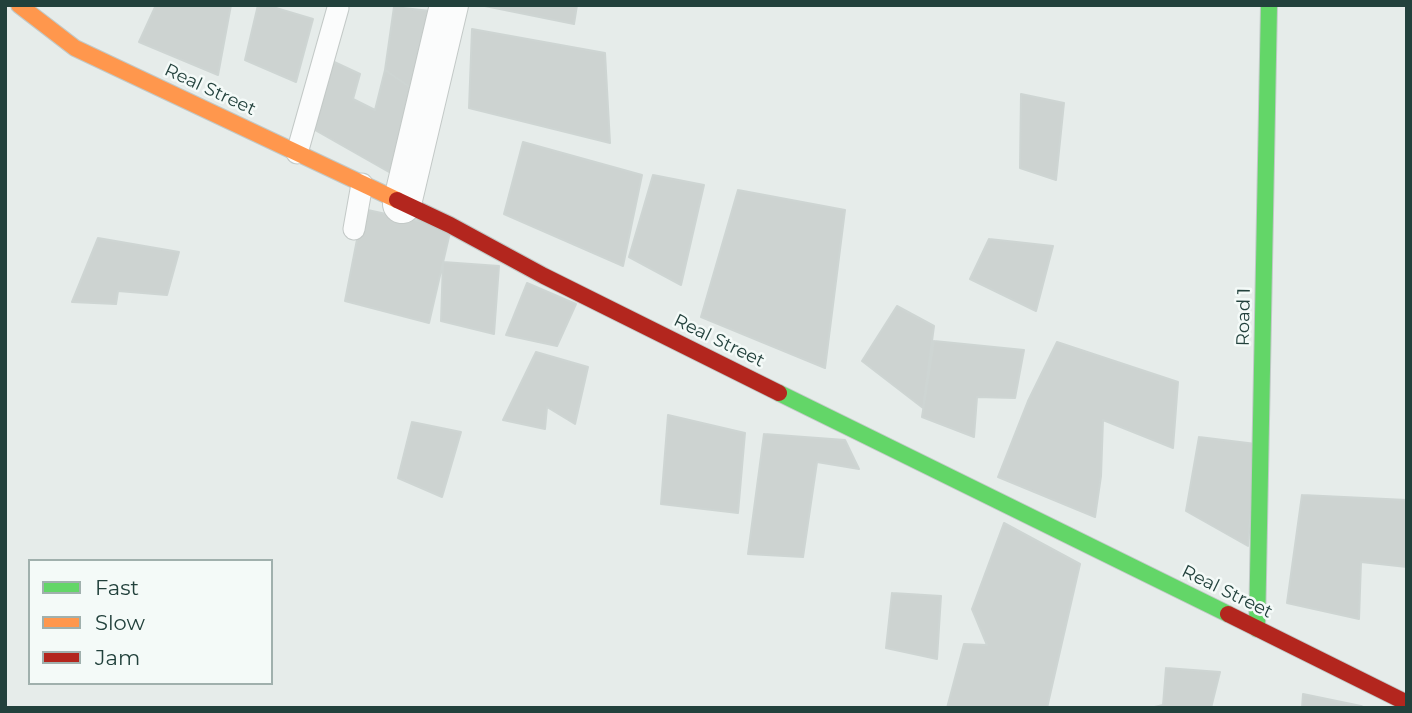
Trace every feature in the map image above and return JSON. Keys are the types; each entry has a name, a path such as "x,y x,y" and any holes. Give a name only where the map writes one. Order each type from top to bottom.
{"street":[{"name":"Real Street","path":"19,5 75,48 450,225 544,276 1407,703"},
{"path":"402,204 449,5"},
{"name":"Road 1","path":"1257,629 1269,5"}],"lane":[{"path":"297,153 338,8"},
{"path":"354,229 362,184"}],"building":[{"path":"156,5 231,5 218,75 139,42"},
{"path":"258,5 313,19 296,82 245,60"},
{"path":"480,5 577,5 574,24"},
{"path":"394,7 440,12 424,97 385,70"},
{"path":"472,29 605,53 610,143 469,108"},
{"path":"330,60 360,74 353,99 375,110 385,70 424,97 403,180 315,130"},
{"path":"1021,94 1064,103 1056,180 1020,168"},
{"path":"523,142 642,175 623,266 504,214"},
{"path":"653,175 704,185 681,285 629,257"},
{"path":"738,190 845,210 825,368 701,317"},
{"path":"363,209 451,228 429,323 345,301"},
{"path":"98,238 179,252 167,295 118,291 116,304 72,302"},
{"path":"989,239 1053,246 1036,311 970,279"},
{"path":"443,262 499,266 494,334 441,321"},
{"path":"527,283 576,304 557,346 506,335"},
{"path":"897,306 934,326 923,408 862,361"},
{"path":"934,341 1024,350 1015,398 977,397 974,437 922,417"},
{"path":"1057,342 1178,382 1173,448 1103,420 1101,476 1095,517 998,477 1028,401"},
{"path":"536,352 588,367 575,424 547,407 545,429 503,420"},
{"path":"668,415 745,433 738,513 661,504"},
{"path":"412,422 461,432 442,497 398,478"},
{"path":"764,434 845,440 859,469 817,462 803,557 748,554"},
{"path":"1199,437 1256,444 1248,546 1186,511"},
{"path":"1302,495 1407,500 1407,567 1361,562 1359,619 1287,603"},
{"path":"1004,523 1080,564 1047,708 947,708 964,644 987,645 972,609"},
{"path":"892,593 941,596 937,659 886,648"},
{"path":"1166,668 1220,672 1211,708 1150,708 1163,705"},
{"path":"1303,694 1361,706 1365,708 1302,708"}],"traffic: fast":[{"path":"1257,629 1269,5"},
{"path":"779,393 1228,614"}],"traffic: slow":[{"path":"19,5 75,48 397,200"}],"traffic: jam":[{"path":"397,200 779,393"},
{"path":"1228,614 1407,703"}]}
